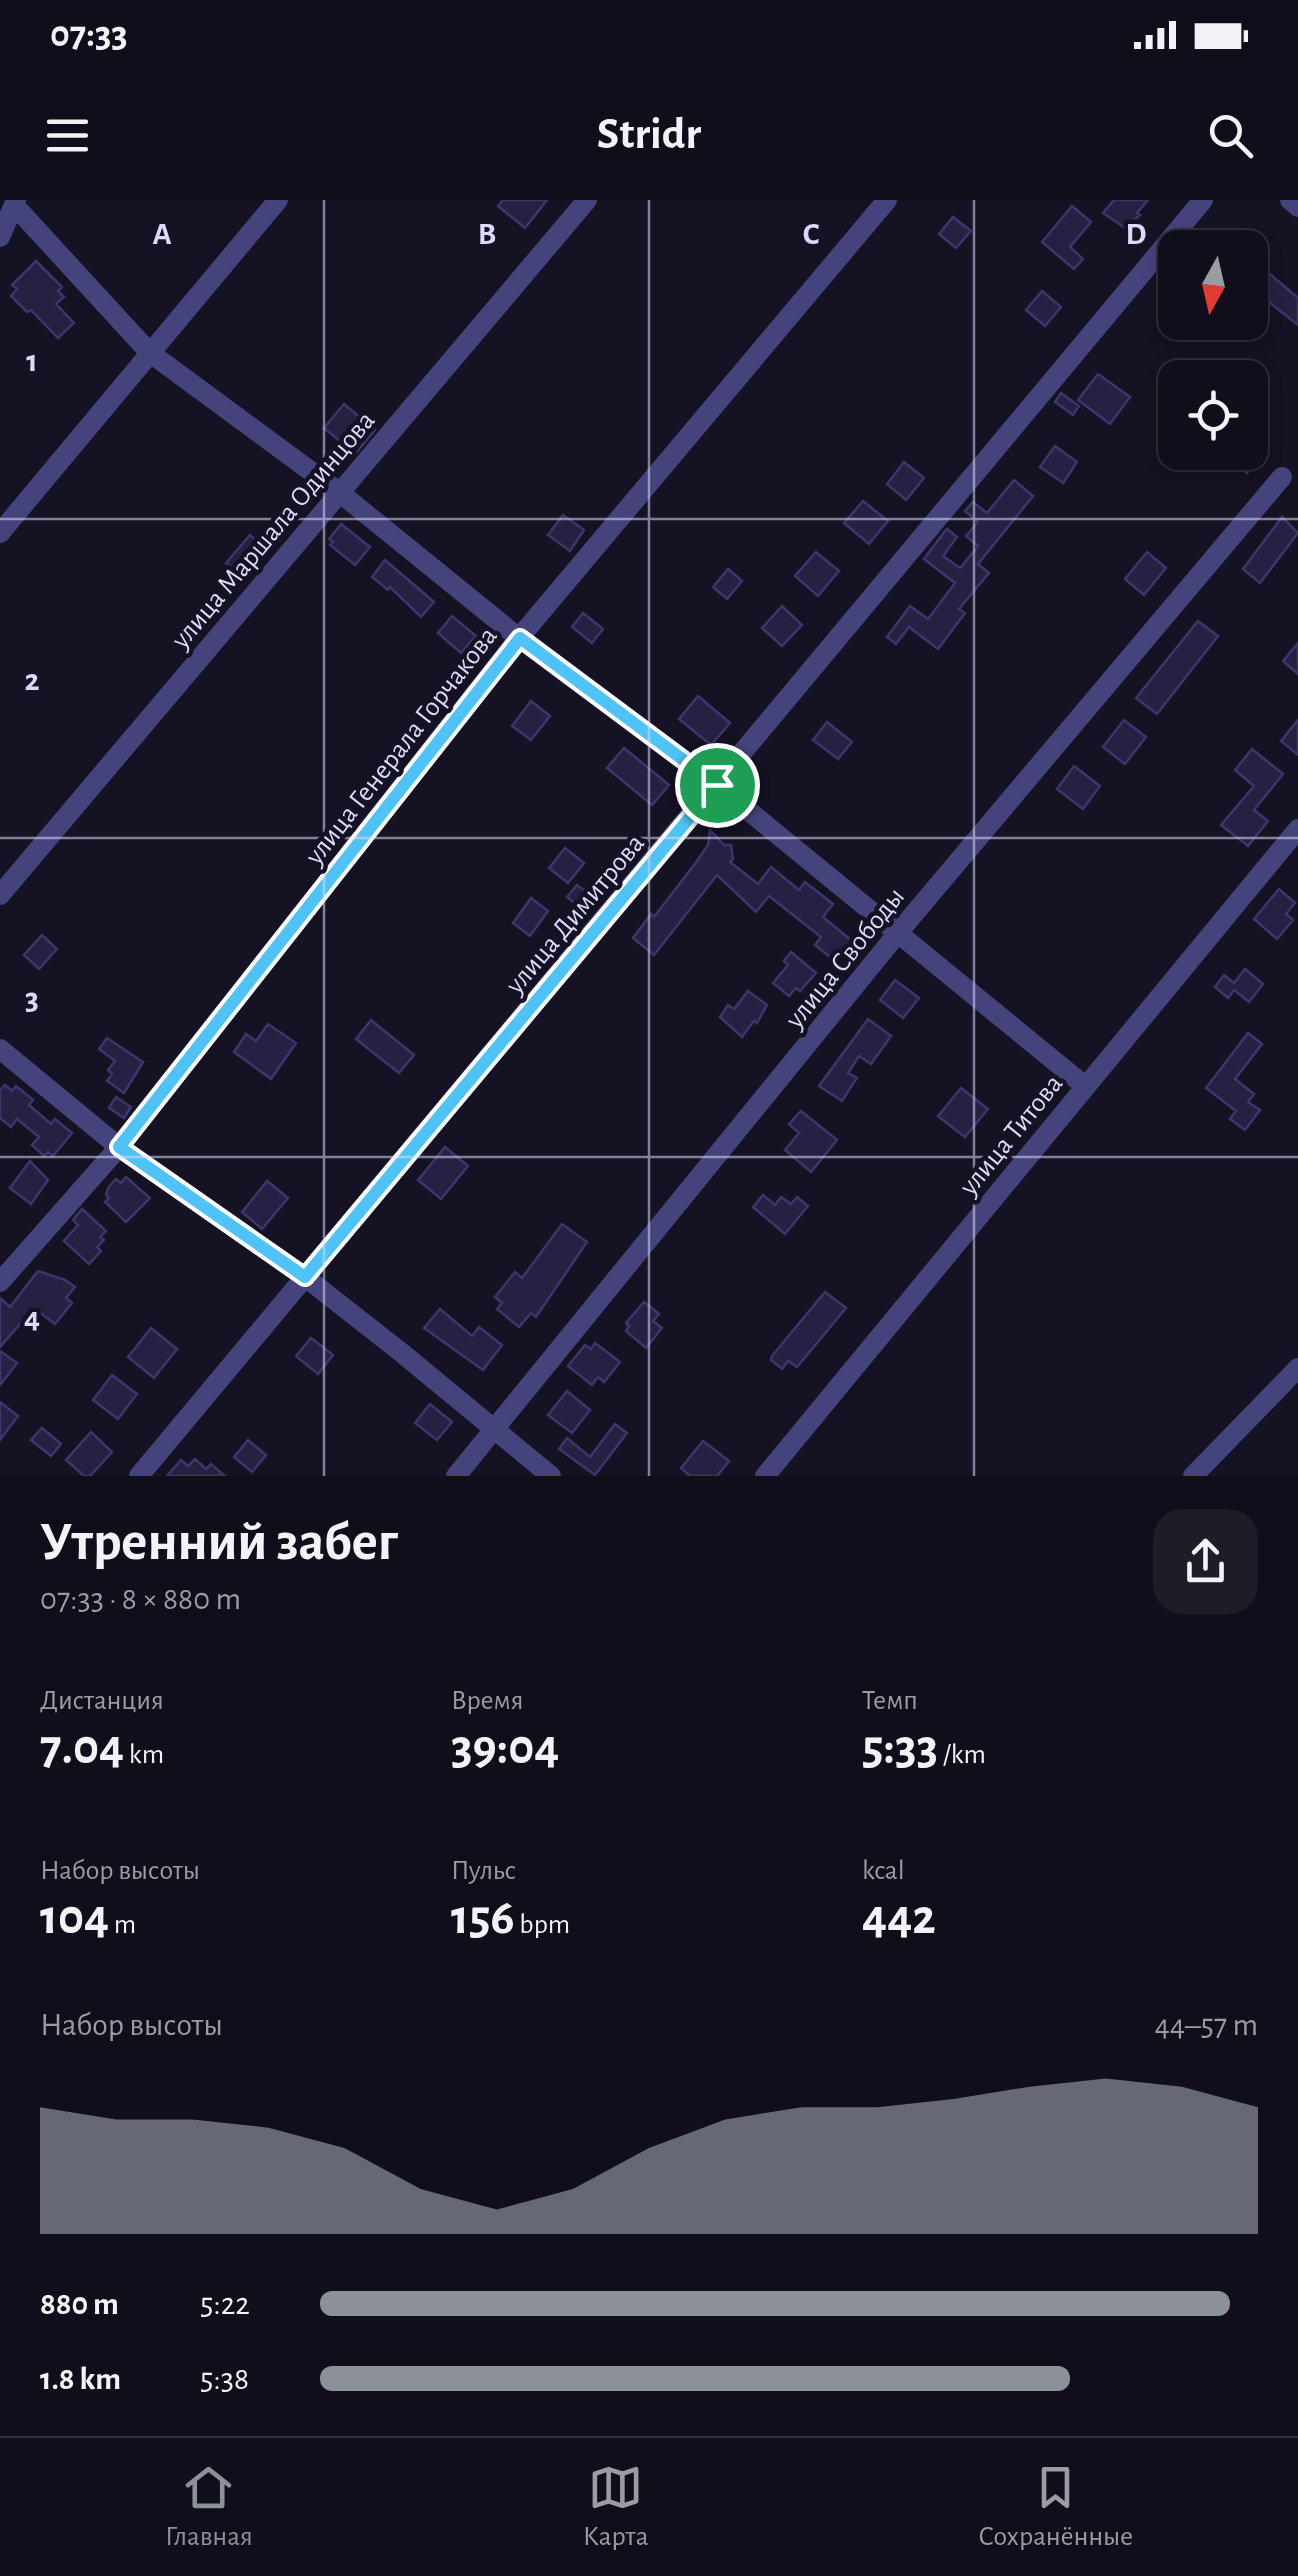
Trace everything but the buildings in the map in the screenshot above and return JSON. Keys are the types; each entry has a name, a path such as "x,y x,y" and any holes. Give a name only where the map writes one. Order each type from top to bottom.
{"street":[{"path":"0,533 278,200"},
{"name":"улица Маршала Одинцова","path":"0,896 587,200"},
{"name":"улица Генерала Горчакова","path":"0,1282 119,1147 520,638 888,200"},
{"name":"улица Димитрова","path":"139,1476 1203,200"},
{"path":"1290,200 1298,207"},
{"path":"0,237 15,202 148,352 339,492 520,638 717,785 1085,1086"},
{"name":"улица Свободы","path":"456,1476 897,934 1282,477"},
{"name":"улица Титова","path":"765,1476 1298,829"},
{"path":"0,1049 119,1147 305,1277 402,1352 550,1476"},
{"path":"1194,1476 1298,1368"}],"route":[{"path":"520,638 717,785 305,1277 119,1147 520,638"}]}
